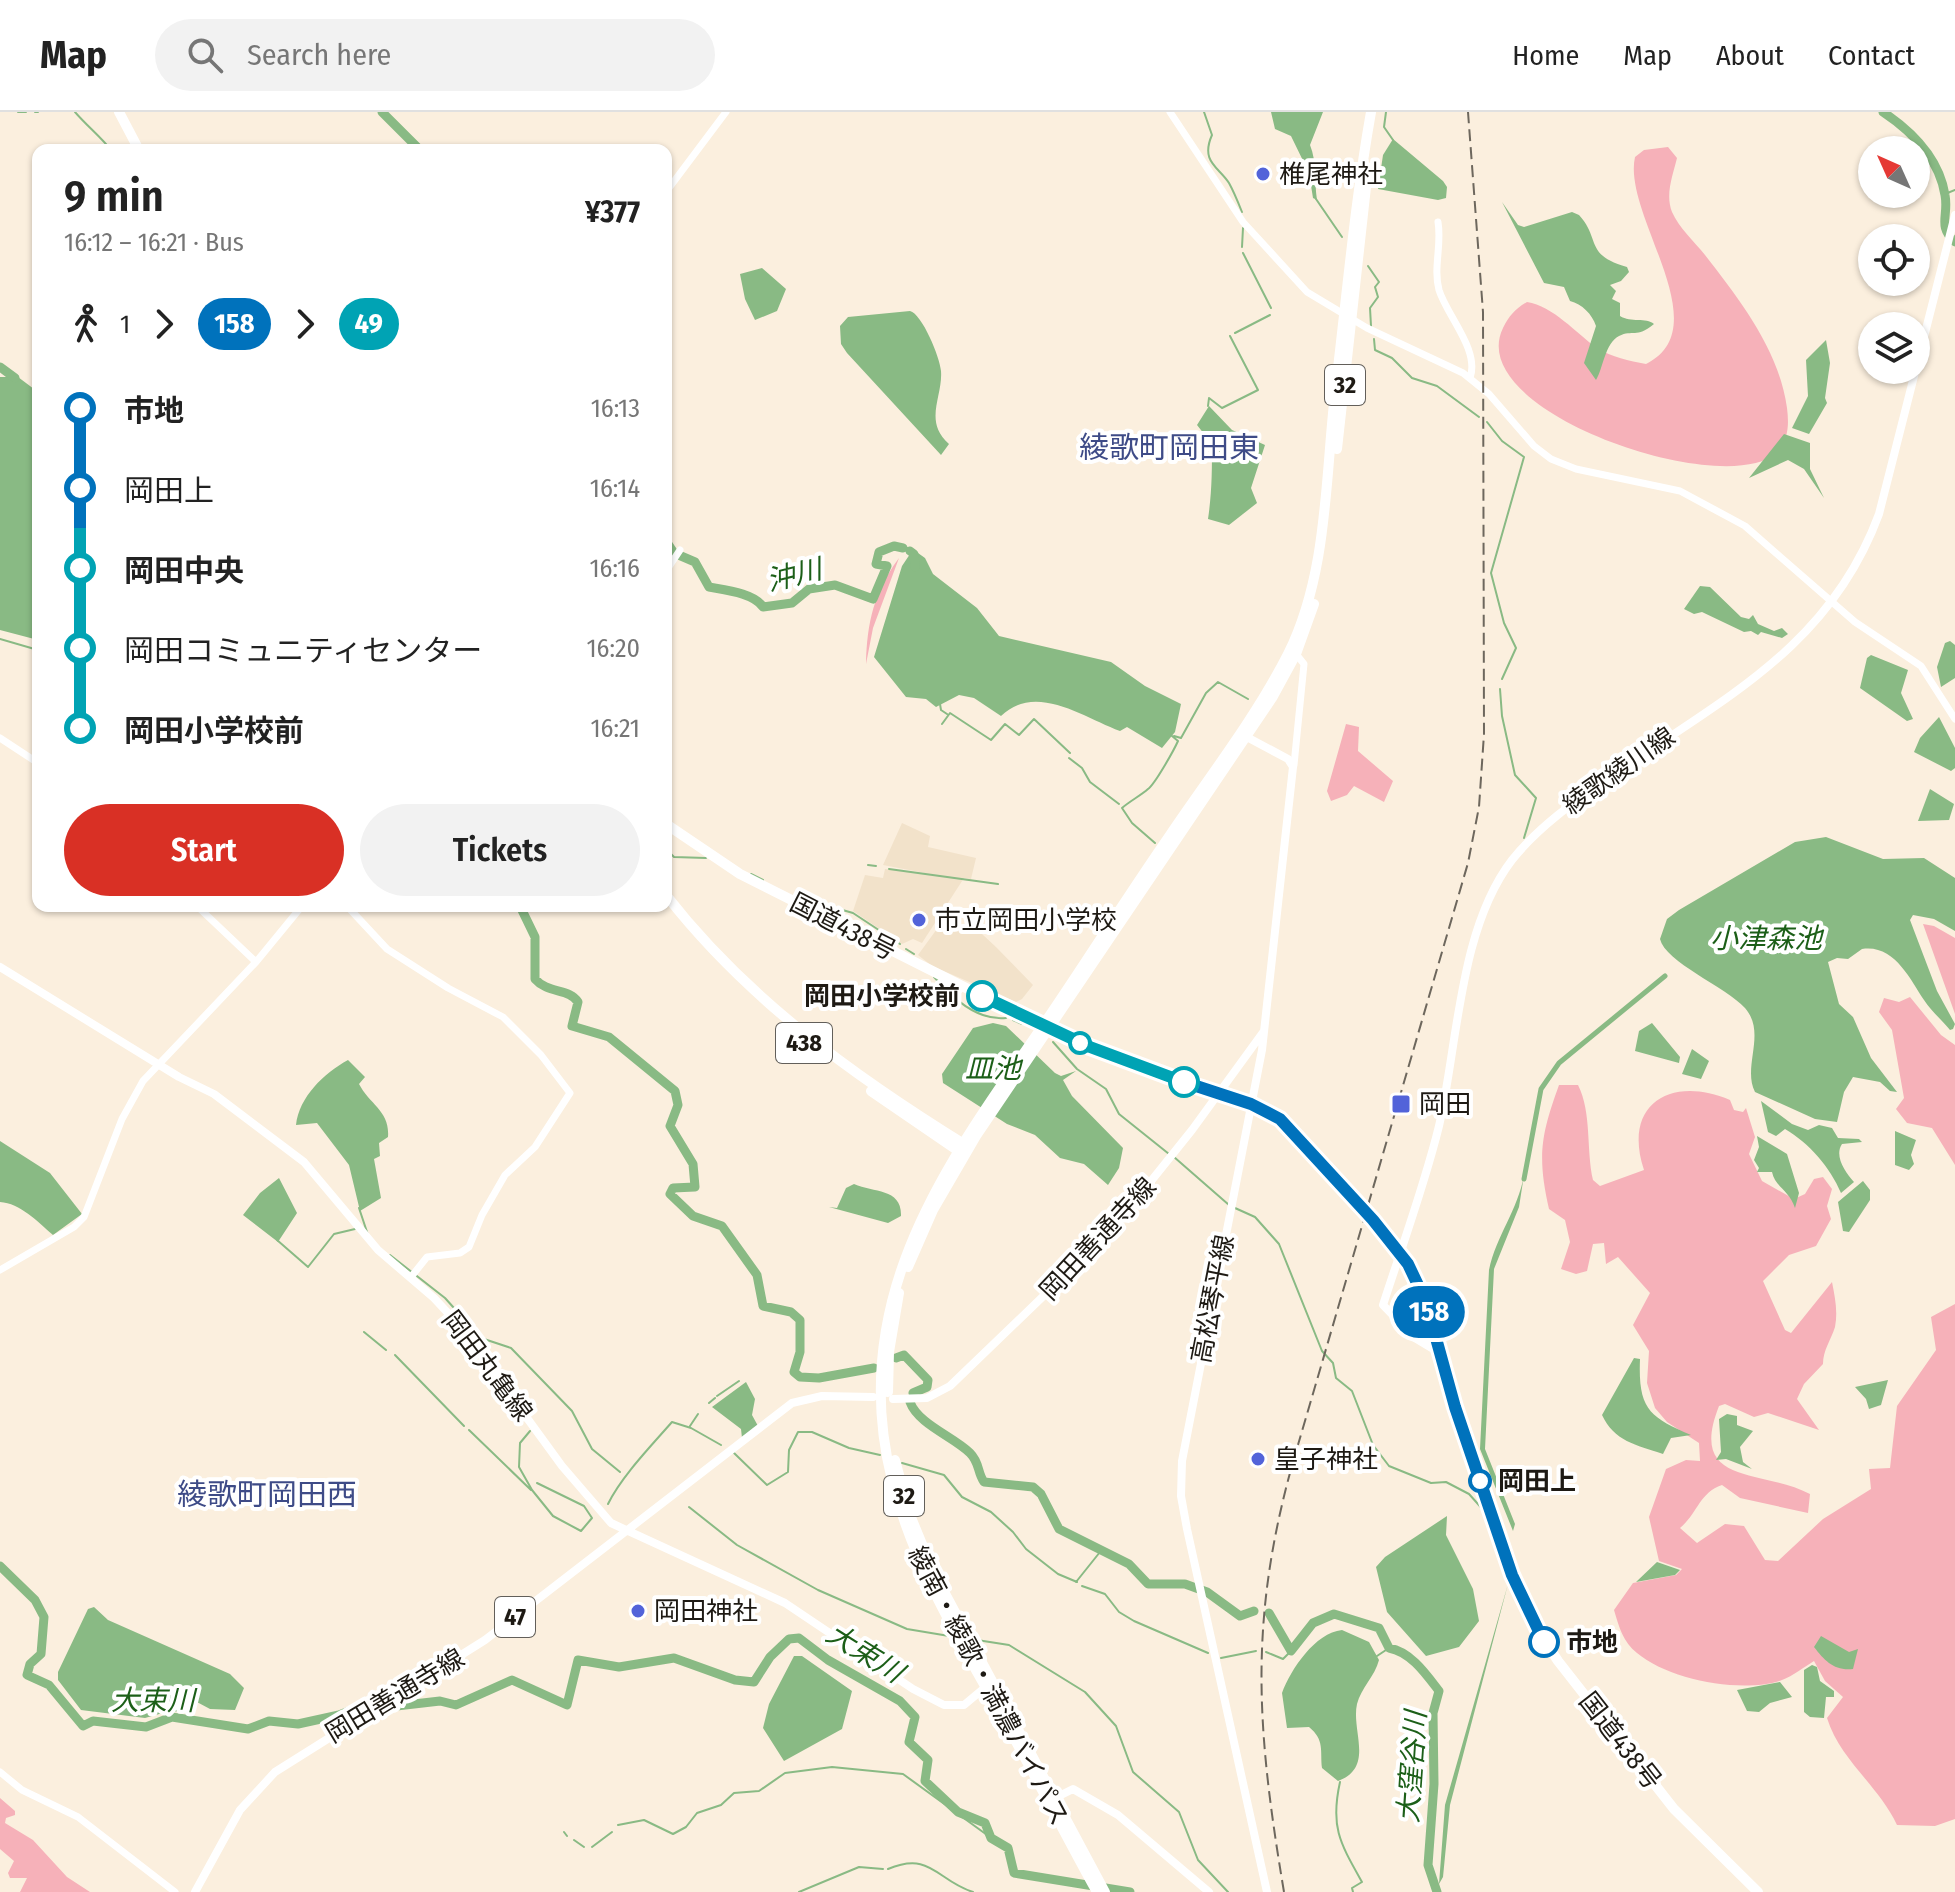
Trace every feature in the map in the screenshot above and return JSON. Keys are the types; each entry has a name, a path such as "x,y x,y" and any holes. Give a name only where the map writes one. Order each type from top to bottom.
{"highway":[{"path":"119,112 136,144"},
{"name":"綾南・綾歌・満濃バイパス","path":"1105,1892 1094,1878 913,1545 891,1476 881,1402 882,1352 893,1290 915,1227 986,1114 1296,654 1315,602 1324,556 1371,112"},
{"name":"綾南・綾歌・満濃バイパス","path":"1242,735 1289,653 1309,600 1377,112"},
{"name":"国道438号","path":"672,828 740,874 1046,1025 1127,1063 1251,1104 1280,1119 1395,1245 1426,1302 1512,1575 1537,1631 1674,1809 1758,1892"},
{"name":"438","path":"672,902 715,954 770,1007 824,1050 964,1149"},
{"name":"438","path":"670,912 710,957 766,1012 820,1055 964,1149"},
{"name":"綾南・綾歌・満濃バイパス","path":"1094,1878 1097,1892"}],"main road":[{"name":"綾歌綾川線","path":"1440,1353 1418,1340 1383,1305 1437,1133 1475,939 1499,882 1512,860 1545,825 1775,662 1834,604 1862,557 1879,514 1955,215"},
{"path":"1242,735 1294,765"},
{"name":"高松琴平線","path":"1267,1892 1181,1496 1182,1461 1265,1029 1294,765"},
{"name":"岡田丸亀線","path":"0,967 17,974 53,1001 214,1094 304,1162 378,1250 413,1274 460,1326 598,1512 624,1531 785,1603 913,1689 944,1705 964,1705 988,1684"},
{"name":"岡田善通寺線","path":"893,1399 927,1398 950,1386 1080,1264 1172,1156 1265,1029"},
{"path":"1418,1340 1432,1337 1434,1327"},
{"name":"岡田善通寺線","path":"195,1892 234,1818 266,1779 293,1759 462,1657 792,1403 822,1396 873,1397"},
{"path":"1052,1800 1073,1789 1107,1808 1209,1892"}],"street":[{"path":"672,184 726,112"},
{"path":"1170,112 1253,232 1307,292 1348,318 1444,362 1470,378 1489,394 1534,446 1551,459 1576,469 1666,487 1693,496 1756,534 1834,604 1921,666 1955,719"},
{"path":"1438,222 1442,242 1436,277 1466,346 1473,369 1470,378"},
{"path":"672,562 678,552"},
{"path":"1294,765 1304,664 1296,654"},
{"path":"0,738 32,759"},
{"path":"203,912 256,962"},
{"path":"0,1270 74,1227 84,1217 122,1119 157,1063 256,962 297,912"},
{"path":"353,912 387,949 448,988 503,1017 541,1055 570,1093 535,1147 505,1175 482,1215 469,1247 460,1253 430,1256 413,1274"},
{"path":"0,1772 22,1790 78,1817 175,1892"}],"shaded area":[{"path":"1668,147 1677,158 1669,191 1672,212 1756,327 1783,387 1788,420 1783,443 1776,453 1748,465 1706,465 1656,456 1605,440 1558,417 1521,390 1501,359 1503,328 1513,313 1527,302 1546,309 1597,348 1621,358 1646,364 1666,347 1674,324 1672,298 1642,209 1635,181 1635,157 1644,150"},
{"path":"899,558 873,628 866,664 868,634 878,595"},
{"path":"1346,724 1359,727 1358,751 1393,781 1384,802 1354,786 1347,795 1331,801 1327,791"},
{"path":"902,823 930,836 928,847 976,858 971,879 964,878 922,943 913,939 902,944 853,911 865,875 883,878 885,869 930,874 883,865"},
{"path":"942,922 982,934 996,947 1033,985 1022,999 1016,1002 932,966 918,955"},
{"path":"1923,924 1934,926 1955,938 1955,1014"},
{"path":"1910,997 1941,1035 1955,1045 1955,1165 1932,1128 1907,1123 1896,1109 1904,1098 1892,1030 1879,1012 1884,998 1899,1002"},
{"path":"1559,1085 1578,1085 1587,1119 1593,1180 1600,1186 1644,1170 1639,1147 1640,1128 1646,1112 1657,1101 1671,1094 1689,1091 1730,1100 1734,1110 1743,1112 1746,1108 1755,1137 1749,1154 1762,1181 1794,1199 1805,1194 1814,1179 1823,1177 1832,1189 1827,1206 1831,1219 1816,1246 1789,1255 1763,1281 1785,1330 1791,1333 1832,1282 1835,1327 1823,1364 1804,1384 1797,1399 1819,1430 1768,1413 1754,1417 1725,1404 1719,1406 1712,1432 1713,1450 1721,1463 1734,1471 1810,1494 1808,1513 1740,1498 1722,1485 1703,1498 1680,1528 1697,1543 1725,1524 1744,1526 1765,1560 1778,1561 1823,1519 1871,1489 1869,1469 1890,1468 1897,1406 1936,1350 1931,1317 1955,1304 1955,1819 1935,1826 1897,1825 1833,1733 1827,1718 1843,1697 1825,1681 1814,1661 1782,1680 1766,1684 1727,1685 1668,1671 1637,1653 1625,1639 1614,1610 1633,1583 1676,1575 1682,1569 1659,1561 1649,1517 1666,1469 1686,1460 1700,1461 1699,1443 1667,1422 1655,1408 1647,1383 1649,1351 1633,1325 1650,1293 1618,1257 1606,1264 1604,1243 1593,1244 1587,1271 1576,1274 1561,1269 1570,1242 1565,1220 1549,1209 1542,1160 1548,1118"},
{"path":"0,1798 15,1811 15,1815 6,1818 5,1823 33,1840 67,1877 90,1892 20,1892 27,1878 10,1878 8,1873 14,1861 0,1849"}],"water":[{"path":"1271,112 1323,112 1310,145 1317,200 1313,198 1309,173 1291,136 1275,129"},
{"path":"1393,139 1443,181 1447,187 1446,198 1438,200 1378,189 1383,155"},
{"path":"1502,202 1518,225 1524,227 1572,212 1579,215 1599,252 1627,267 1629,272 1621,281 1610,285 1616,291 1612,299 1620,303 1620,316 1654,324 1639,333 1624,334 1614,339 1596,380 1584,363 1596,326 1594,322 1582,307 1570,301 1564,287 1544,283"},
{"path":"762,268 786,289 777,311 755,320 745,299 740,274"},
{"path":"910,311 925,328 940,365 937,427 949,444 941,455 841,344 840,326 848,317"},
{"path":"1826,340 1830,363 1827,403 1809,434 1792,428 1808,396 1806,360"},
{"path":"10,371 32,388 32,638 0,630 0,377 6,377"},
{"path":"1209,406 1232,430 1265,445 1251,488 1257,503 1229,525 1208,519 1212,444 1197,425"},
{"path":"1784,434 1810,443 1810,469 1824,498 1804,469 1788,460 1749,478"},
{"path":"918,553 925,558 933,574 977,608 999,636 1111,662 1145,686 1181,704 1175,732 1162,748 1127,727 1120,731 1045,702 1015,706 1001,716 974,698 959,695 936,707 926,699 906,697 874,657 902,566 910,554 915,557"},
{"path":"1700,586 1710,587 1741,617 1749,619 1753,615 1758,624 1774,631 1782,628 1788,634 1782,638 1761,632 1758,635 1751,631 1744,632 1702,612 1694,614 1684,609"},
{"path":"1950,641 1955,645 1955,678 1941,687 1937,667 1945,643"},
{"path":"1871,655 1908,670 1901,693 1913,719 1907,721 1860,688 1867,658"},
{"path":"1939,717 1955,748 1955,768 1951,771 1914,752 1920,738"},
{"path":"1930,789 1954,804 1949,820 1918,821"},
{"name":"小津森池","path":"1826,837 1883,859 1924,858 1955,878 1955,931 1934,919 1913,915 1910,920 1937,991 1955,1024 1953,1029 1950,1030 1930,1008 1900,965 1883,952 1862,949 1848,959 1837,958 1828,962 1839,1004 1853,1017 1871,1058 1897,1092 1890,1091 1880,1082 1853,1077 1844,1092 1837,1122 1815,1119 1755,1092 1751,1072 1754,1028 1745,1008 1673,957 1660,939 1667,919 1679,910 1795,842"},
{"name":"皿池","path":"993,1023 1006,1026 1055,1073 1061,1076 1076,1071 1063,1080 1072,1096 1123,1148 1119,1168 1108,1185 1084,1164 1060,1158 1035,1135 1007,1124 943,1083 942,1074 973,1028"},
{"path":"1652,1023 1680,1057 1679,1063 1635,1051 1639,1031"},
{"path":"1692,1049 1709,1061 1701,1079 1682,1074"},
{"path":"348,1060 365,1077 359,1084 383,1114 388,1128 388,1137 379,1143 380,1156 374,1159 381,1198 360,1211 349,1165 317,1123 296,1125 302,1105 314,1087"},
{"path":"1761,1101 1792,1124 1808,1130 1819,1125 1832,1128 1838,1138 1859,1139 1862,1142 1842,1144 1839,1154 1844,1169 1854,1182 1841,1193 1825,1165 1802,1141 1785,1129 1776,1136 1768,1132"},
{"path":"1895,1131 1916,1140 1911,1155 1914,1164 1909,1170 1895,1165"},
{"path":"1757,1136 1787,1154 1799,1193 1795,1208 1772,1172 1757,1172 1759,1168 1754,1160 1759,1147"},
{"path":"0,1141 50,1173 82,1214 53,1235 22,1209 0,1202"},
{"path":"1524,1175 1519,1207 1494,1269 1485,1449 1515,1524 1513,1531 1480,1449 1489,1270"},
{"path":"279,1178 297,1213 278,1242 243,1215 260,1193"},
{"path":"1863,1181 1870,1190 1870,1200 1849,1232 1843,1231 1838,1202"},
{"path":"854,1184 892,1196 897,1200 901,1216 888,1223 829,1207 837,1208 846,1188"},
{"path":"1634,1358 1640,1359 1641,1389 1649,1409 1665,1423 1691,1435 1671,1438 1663,1454 1619,1436 1602,1415"},
{"path":"1888,1380 1881,1405 1869,1409 1866,1399 1855,1387"},
{"path":"746,1382 755,1399 752,1415 758,1426 742,1438 741,1429 712,1407"},
{"path":"1727,1414 1737,1416 1737,1425 1753,1431 1740,1447 1743,1462 1752,1469 1726,1459 1716,1460 1721,1452 1719,1419"},
{"path":"1447,1516 1446,1535 1473,1589 1479,1621 1459,1647 1426,1656 1387,1612 1376,1567 1385,1557"},
{"path":"1657,1562 1680,1570 1675,1575 1636,1582"},
{"path":"1508,1584 1450,1805 1443,1877 1439,1884 1445,1805"},
{"path":"94,1607 108,1620 230,1674 244,1688 235,1710 210,1709 195,1701 183,1712 170,1711 145,1718 81,1710 58,1680 58,1672 88,1609"},
{"path":"1342,1630 1369,1642 1379,1660 1357,1704 1359,1758 1356,1767 1338,1781 1322,1768 1318,1736 1309,1727 1287,1728 1282,1693 1291,1673 1305,1654 1322,1638"},
{"path":"1821,1636 1849,1652 1858,1649 1853,1669 1835,1667 1822,1657 1814,1647"},
{"path":"794,1656 802,1656 852,1691 842,1729 784,1761 763,1728 769,1704"},
{"path":"1812,1665 1817,1667 1820,1681 1834,1691 1834,1697 1826,1697 1824,1718 1810,1717 1804,1712 1804,1670"},
{"path":"1780,1682 1792,1697 1770,1703 1759,1712 1747,1711 1737,1690"}],"waterway":[{"path":"18,112 26,112"},
{"path":"75,112 105,144"},
{"name":"沖川","path":"382,112 414,144"},
{"path":"1204,112 1212,135 1209,158 1229,183 1242,212"},
{"path":"1386,112 1384,127 1393,140"},
{"path":"1883,112 1914,137 1931,158 1945,195 1946,231 1955,242"},
{"path":"1945,194 1955,190"},
{"path":"1316,199 1342,237"},
{"path":"1242,247 1243,228"},
{"path":"1243,253 1271,308"},
{"path":"1368,266 1379,282 1375,287 1378,297 1370,308 1371,326"},
{"path":"1235,333 1270,315"},
{"path":"1208,406 1209,398 1222,408 1258,390 1230,336"},
{"path":"1374,339 1375,350 1392,358 1412,378 1437,386 1479,417"},
{"name":"大窪谷川","path":"0,367 15,378"},
{"path":"1487,422 1502,441 1524,457 1491,573 1504,623 1516,648 1502,679"},
{"name":"沖川","path":"672,550 695,562 709,587 746,595 763,607 792,603 809,589 835,585 873,599 887,566 876,564 879,552 894,546 903,548"},
{"name":"沖川","path":"910,551 914,554 915,567"},
{"path":"0,639 32,648"},
{"path":"1174,736 1181,738 1206,693 1218,682 1248,699"},
{"path":"1500,689 1502,716 1515,775 1536,798 1524,838"},
{"path":"940,704 941,710 947,714"},
{"path":"942,724 950,713 991,740 1005,724 1019,735 1034,719 1070,753"},
{"path":"1155,843 1132,823 1122,808 1155,781 1178,741 1172,736"},
{"path":"1069,758 1082,768 1090,782 1119,804"},
{"path":"672,855 706,858"},
{"path":"868,865 876,866"},
{"path":"889,869 998,884"},
{"path":"751,874 763,880"},
{"path":"797,897 853,913 900,944"},
{"name":"大窪谷川","path":"523,912 535,937 535,979 578,1002 572,1026 609,1037 675,1091 678,1105 670,1126 693,1164 695,1187 673,1188 670,1194 693,1216 722,1226 757,1275 763,1306 791,1312 800,1320 800,1352 794,1372 800,1377 819,1378 874,1368"},
{"path":"906,949 914,954"},
{"path":"1524,1179 1541,1089 1559,1063 1665,976"},
{"path":"934,977 957,1000 975,1012 1006,1018"},
{"path":"1013,1020 1022,1024"},
{"path":"1053,1042 1077,1069 1106,1089 1119,1114 1169,1154"},
{"path":"1174,1157 1229,1205"},
{"path":"359,1208 368,1235"},
{"path":"1235,1208 1255,1217 1279,1244 1322,1351 1333,1363 1336,1378 1352,1391 1373,1445 1389,1466 1431,1483 1446,1482 1469,1494 1486,1513 1495,1540"},
{"path":"277,1240 308,1267 334,1234 355,1229"},
{"path":"390,1255 445,1298 481,1338 511,1348 572,1411 592,1449 620,1472"},
{"path":"364,1332 386,1350"},
{"path":"395,1355 464,1426"},
{"name":"大窪谷川","path":"896,1358 904,1355 928,1380 927,1387 913,1393"},
{"path":"717,1396 739,1381"},
{"path":"709,1403 715,1398"},
{"name":"大窪谷川","path":"910,1402 928,1424 970,1453 984,1482 1033,1487 1041,1494 1059,1529 1129,1564 1148,1584 1185,1584 1207,1592 1240,1616 1254,1611"},
{"path":"690,1426 698,1414"},
{"path":"608,1504 628,1473 672,1422 691,1428 721,1445"},
{"path":"469,1430 531,1490"},
{"path":"530,1431 520,1443 519,1467 532,1490 553,1516 581,1531 592,1518 584,1506 537,1483"},
{"path":"734,1453 767,1485 788,1472 789,1450 798,1432 812,1432 849,1448 880,1455"},
{"path":"902,1463 944,1475 962,1497 991,1512 1026,1549 1058,1574 1077,1582"},
{"path":"689,1507 737,1545 818,1590 907,1629 949,1636"},
{"path":"1076,1582 1100,1552"},
{"name":"大束川","path":"0,1566 35,1600 44,1617 41,1654 30,1664 27,1675 49,1685 83,1726 93,1721 146,1727 172,1717 248,1729 269,1721 298,1724 339,1715 378,1700"},
{"path":"1082,1586 1105,1594 1119,1612 1134,1621 1208,1653"},
{"name":"大窪谷川","path":"1269,1613 1291,1651 1313,1623 1334,1614 1379,1628 1389,1648 1411,1659 1439,1691 1433,1713 1434,1784 1428,1865 1437,1892"},
{"name":"大束川","path":"388,1707 440,1701 456,1705 512,1680 567,1705 578,1660 619,1667 674,1658 735,1680 754,1682 770,1657 789,1639 799,1638 828,1660 900,1701 915,1717 909,1742 928,1760 925,1781 958,1812 985,1823 991,1838 1008,1848 1014,1873 1130,1892"},
{"path":"977,1640 1009,1645 1085,1692 1116,1726 1133,1772 1179,1812 1198,1860 1228,1892"},
{"path":"1377,1656 1389,1648"},
{"path":"1221,1658 1256,1651"},
{"path":"1266,1652 1283,1659 1291,1651"},
{"path":"618,1825 644,1820 673,1834 686,1827 697,1813 721,1805 734,1793 759,1791 785,1773 832,1767 903,1774 994,1840"},
{"path":"1340,1782 1336,1811 1339,1834 1362,1882 1352,1888 1353,1892"},
{"path":"564,1832 567,1836"},
{"path":"592,1847 612,1832"},
{"path":"574,1840 584,1847"},
{"path":"888,1869 902,1864 924,1865 973,1892"},
{"path":"799,1892 859,1867 883,1869"}],"railway":[{"path":"1284,1892 1263,1727 1263,1626 1269,1574 1293,1462 1468,863 1479,807 1484,734 1483,312 1468,112"}],"bus line":[{"name":"49","path":"982,996 1127,1063 1184,1082"},
{"name":"158","path":"1184,1082 1251,1104 1280,1119 1373,1220 1408,1264 1426,1302 1455,1407 1512,1575 1544,1642"}],"place":[{"name":"椎尾神社","path":"1263,174"},
{"name":"市立岡田小学校","path":"919,920"},
{"name":"岡田小学校前","path":"982,996"},
{"name":"岡田","path":"1401,1104"},
{"name":"皇子神社","path":"1258,1459"},
{"name":"岡田上","path":"1480,1481"},
{"name":"岡田神社","path":"638,1611"},
{"name":"市地","path":"1544,1642"}],"district":[{"name":"綾歌町岡田東","path":"1169,448"},
{"name":"綾歌町岡田西","path":"267,1495"}]}
